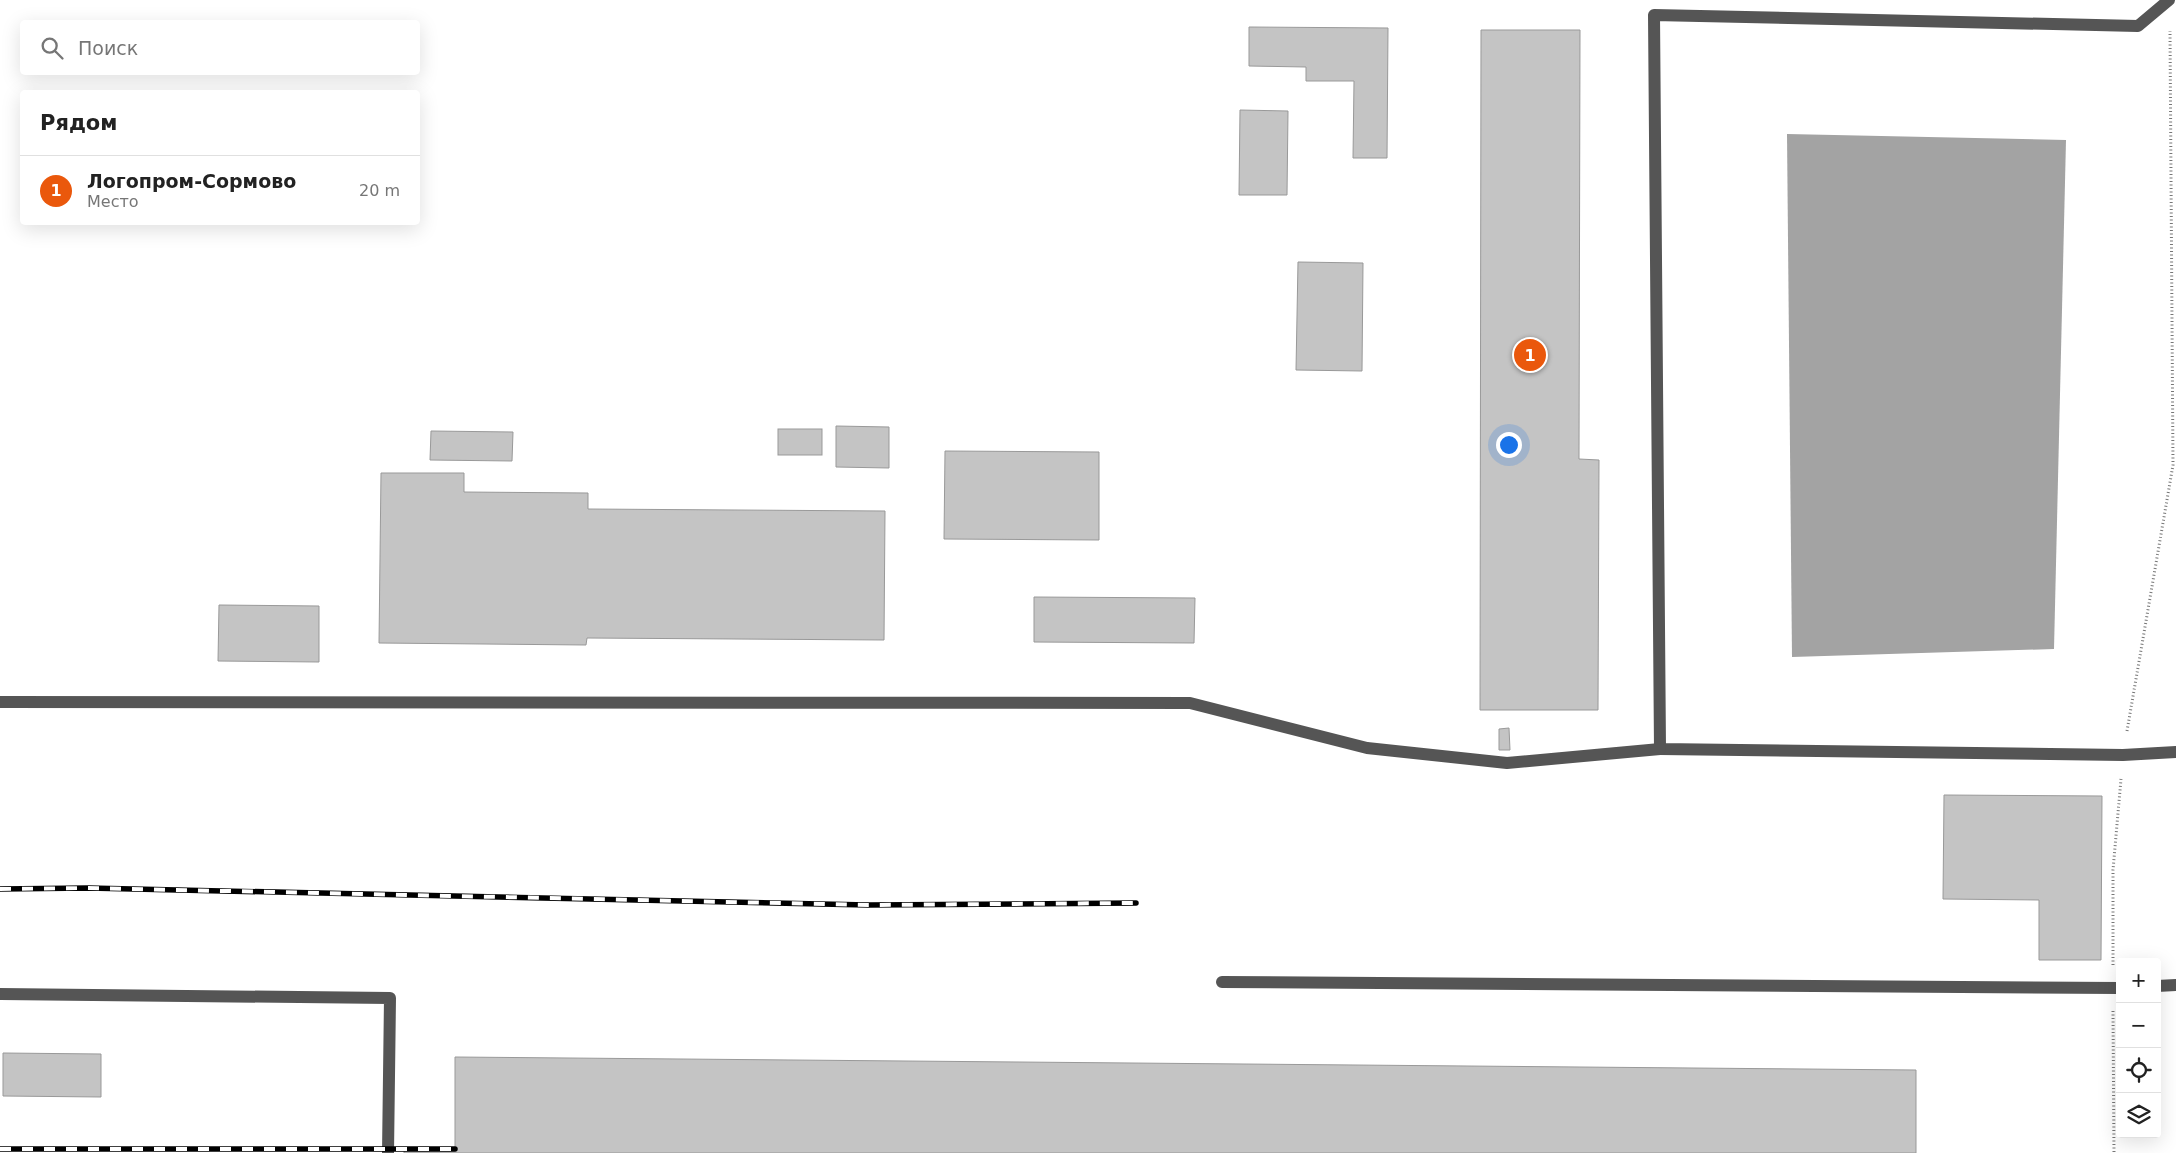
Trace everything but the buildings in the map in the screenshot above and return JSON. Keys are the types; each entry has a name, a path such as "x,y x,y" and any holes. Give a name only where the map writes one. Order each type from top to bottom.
{"lane":[{"path":"1660,750 1654,15 2138,26 2169,0"},
{"path":"0,702 1190,704 1367,748 1507,763 1660,750 2123,755 2176,752"},
{"path":"1222,982 2116,988"},
{"path":"2161,986 2176,985"},
{"path":"0,994 390,998 388,1153"}],"path":[{"path":"2114,1153 2116,988 2112,870 2123,755 2173,465 2170,30"}],"shaded area":[{"path":"1787,134 2066,140 2054,649 1792,657"}],"railway":[{"path":"0,889 88,888 868,905 1136,903"},
{"path":"0,1149 455,1149"}],"place":[{"name":"Логопром-Сормово","path":"1530,355"}]}
